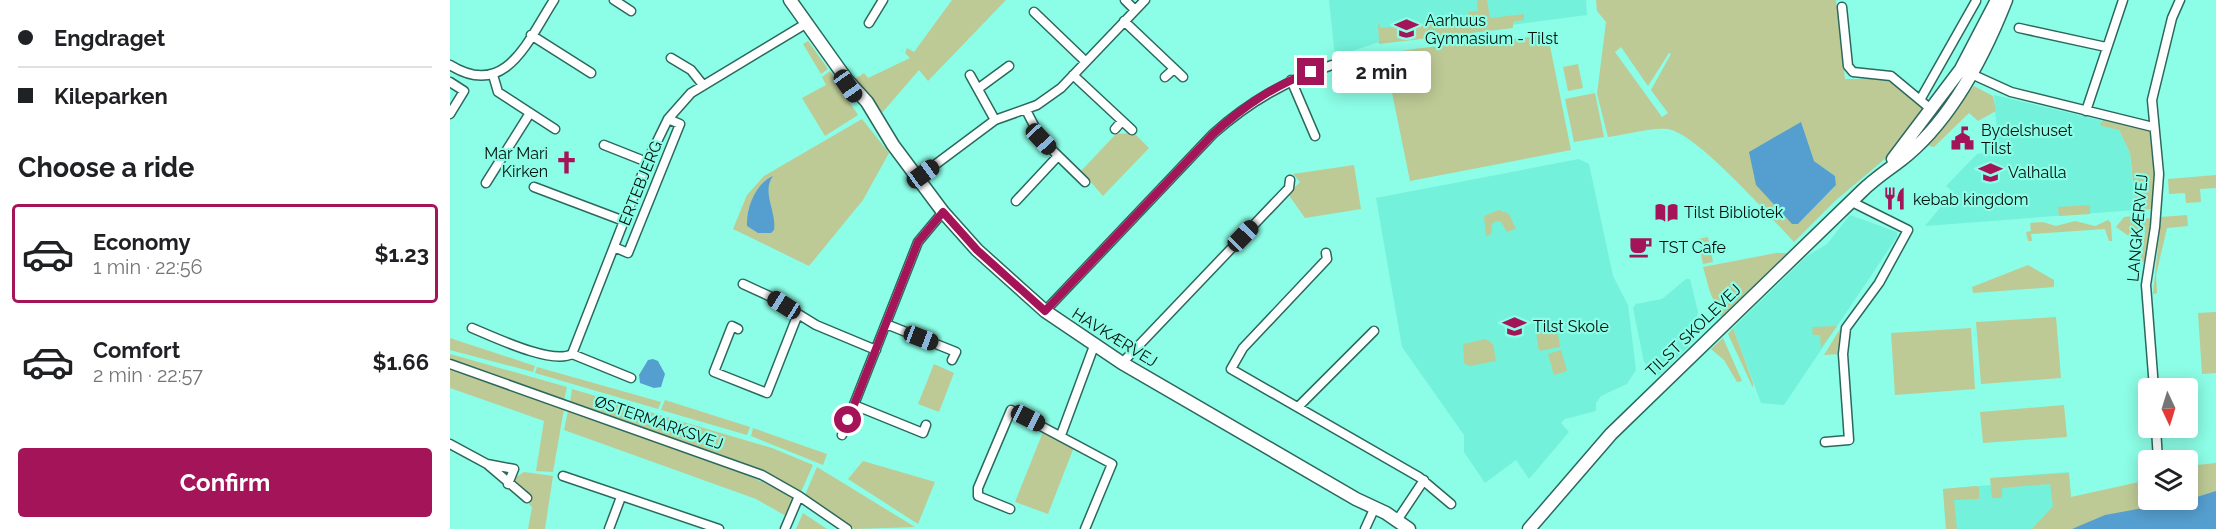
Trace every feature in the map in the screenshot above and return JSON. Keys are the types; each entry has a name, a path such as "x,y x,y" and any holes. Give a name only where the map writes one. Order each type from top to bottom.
{"street":[{"path":"451,68 473,76 493,75 511,63 554,0"},
{"path":"614,0 631,11"},
{"name":"HAVKÆRVEJ","path":"790,0 847,80 862,106 878,122 916,179 943,212 977,250 1045,311 1122,363 1409,529"},
{"path":"869,23 883,0"},
{"path":"1125,0 1135,10"},
{"path":"916,179 995,120 1026,110 1056,92 1145,0"},
{"name":"TILST SKOLEVEJ","path":"1890,165 1900,161 1944,113 1966,71 1997,0"},
{"name":"TILST SKOLEVEJ","path":"1529,529 1611,434 1850,201 1890,165 1896,154 1990,40 2006,0"},
{"path":"2086,111 2122,0"},
{"name":"LANGKÆRVEJ","path":"2153,378 2146,285 2155,227 2159,174 2152,100 2180,0"},
{"path":"1920,100 1976,1"},
{"path":"1842,7 1848,66 1853,72 1891,76 1932,110"},
{"path":"1047,9 1037,14 1085,61"},
{"path":"1124,21 1183,78"},
{"name":"ERTEBJERG","path":"572,354 647,162 668,119 681,102 703,85 807,23"},
{"path":"2019,28 2106,47"},
{"path":"531,35 591,73"},
{"path":"671,58 691,70 703,85"},
{"path":"1045,311 1213,134 1240,110 1291,80 1332,65"},
{"path":"978,88 1009,66"},
{"path":"1165,77 1173,69"},
{"path":"1966,71 2011,92 2153,127"},
{"path":"493,75 498,92 555,129"},
{"path":"970,75 995,120"},
{"path":"1073,75 1132,130"},
{"path":"1291,80 1315,136"},
{"path":"450,82 464,91 450,114"},
{"path":"1026,110 1034,129 1085,182"},
{"path":"486,183 530,113"},
{"name":"ERTEBJERG","path":"614,247 628,252 680,124 668,119"},
{"path":"1116,129 1122,121"},
{"name":"ERTEBJERG","path":"604,145 647,162"},
{"path":"1016,201 1058,156"},
{"path":"1122,363 1289,188 1290,180"},
{"path":"534,187 624,221"},
{"path":"1825,442 1849,440 1844,354 1846,328 1889,268 1908,230 1850,201"},
{"path":"842,435 918,242 943,212"},
{"path":"1326,253 1327,259 1243,348 1231,369 1424,480 1451,504"},
{"path":"743,284 816,324 876,350"},
{"path":"738,329 732,326 714,372 767,393 798,314"},
{"path":"886,324 956,352 952,360"},
{"path":"472,328 545,356 566,357 572,354 631,378"},
{"path":"1298,407 1374,331"},
{"path":"1061,435 1094,346"},
{"name":"ØSTERMARKSVEJ","path":"450,364 741,466 799,496 847,529"},
{"path":"854,405 923,433 926,425"},
{"path":"1010,509 978,496 978,488 1011,410 1112,464 1085,529"},
{"path":"450,444 487,464 527,498"},
{"path":"487,464 514,469 508,484"},
{"path":"563,476 719,529"},
{"path":"1396,522 1424,480"},
{"path":"785,529 799,496"},
{"path":"609,529 621,497"},
{"path":"1365,529 1373,509"}],"shaded area":[{"name":"Aarhuus Gymnasium - Tilst","path":"1329,0 1586,0 1587,15 1376,43 1335,57"},
{"path":"1994,95 2116,124 2130,153 2135,210 1925,226 1953,192 1946,186 1977,154 1983,153 1990,145 1998,145"},
{"path":"1801,122 1814,161 1835,176 1836,185 1798,224 1792,224 1756,185 1749,152"},
{"name":"Tilst Skole","path":"1579,159 1589,164 1613,276 1628,305 1636,370 1627,384 1601,396 1596,403 1596,411 1565,419 1561,423 1569,432 1529,479 1516,460 1485,483 1464,452 1464,435 1402,347 1376,198"},
{"path":"773,176 769,195 774,230 771,233 758,233 747,226 750,204 757,190"},
{"path":"1850,215 1897,232 1897,237 1784,405 1761,403 1733,328 1807,256 1827,244"},
{"path":"1686,279 1690,279 1698,312 1692,336 1686,343 1689,346 1658,376 1644,362 1633,308 1636,304 1662,299"},
{"path":"648,360 658,361 665,374 661,387 654,388 640,383 639,375"},
{"path":"2069,472 2071,503 2042,529 1946,529 1943,489 1991,485 1991,478"},
{"path":"2216,491 2216,529 2072,529 2105,515 2138,509 2198,510 2198,497"}],"green space":[{"path":"952,0 1006,0 928,81 919,70 881,114 855,79 864,73 868,78 910,58 905,53 907,48 914,52"},
{"path":"1477,0 1487,0 1490,18 1524,14 1524,20 1513,22 1513,28 1379,44 1378,23 1381,28 1469,19 1468,12 1478,11"},
{"path":"1596,0 1836,0 1845,79 1889,79 1926,111 1893,152 1835,201 1794,242 1734,178 1681,135 1668,129 1662,129 1608,137 1597,94 1606,22 1597,11","holes":["1621,47 1648,86 1669,53 1671,54 1651,90 1668,113 1662,117 1615,52","1814,161 1835,176 1836,185 1798,224"]},
{"path":"1537,31 1538,43 1549,41 1571,150 1410,181 1388,73 1374,65 1362,67 1357,76 1359,87 1347,89 1344,68 1361,61 1433,46 1529,37"},
{"path":"808,41 828,69 821,74 803,44"},
{"path":"1578,64 1583,88 1568,91 1563,67"},
{"path":"830,71 858,115 825,136 802,98 826,85 822,77"},
{"path":"1974,86 1993,96 1996,111 1978,121 1969,113 1934,147 1922,144 1944,124"},
{"path":"1595,93 1604,137 1574,142 1565,99"},
{"path":"2105,118 2149,130 2155,178 2153,209 2136,210 2130,153 2119,130 2100,124"},
{"path":"862,119 889,153 863,200 809,266 733,229 747,195 764,176"},
{"path":"1134,133 1149,148 1103,196 1081,171 1116,134"},
{"path":"1354,165 1361,209 1305,218 1288,194 1300,182 1293,174"},
{"path":"2216,175 2216,188 2200,189 2201,202 2186,203 2185,193 2169,194 2168,179"},
{"path":"2090,205 2090,214 2059,216 2058,207"},
{"path":"1499,210 1509,214 1516,229 1507,232 1501,222 1496,221 1492,224 1491,234 1486,236 1484,216"},
{"path":"2187,215 2188,226 2167,228 2156,275 2157,293 2153,294 2161,217"},
{"path":"2133,216 2139,219 2153,218 2147,263 2140,262 2145,232 2132,230 2130,237 2116,227 2124,217"},
{"path":"2108,220 2111,223 2112,241 2109,241 2105,229 2031,234 2032,241 2028,241 2026,232 2031,231 2030,223 2043,222 2056,226 2075,221 2095,226"},
{"path":"1708,237 1713,262 1703,264 1698,239"},
{"path":"1776,253 1788,253 1721,317 1710,292 1703,267"},
{"path":"2028,265 2054,280 2054,287 1973,293 1972,287"},
{"path":"2216,312 2216,373 2202,374 2198,313"},
{"path":"2056,317 2061,378 1981,384 1976,322"},
{"path":"1837,326 1821,348 1820,335 1813,335 1812,327"},
{"path":"1557,328 1560,347 1539,351 1536,332"},
{"path":"1733,328 1753,383 1753,388 1728,334"},
{"path":"1971,328 1975,389 1895,395 1891,333"},
{"path":"1840,329 1842,331 1840,354 1824,355"},
{"path":"450,338 535,366 533,372 450,350"},
{"path":"1723,338 1742,381 1737,382 1724,360 1711,349"},
{"path":"1486,339 1493,344 1496,361 1469,366 1464,363 1463,344"},
{"path":"1561,350 1567,371 1554,375 1548,354"},
{"path":"450,354 567,387 564,400 450,360"},
{"path":"934,364 954,373 939,412 918,404"},
{"path":"537,367 661,402 658,409 535,373"},
{"path":"450,369 564,409 553,472 536,471 544,421 450,388"},
{"path":"572,389 772,448 813,465 801,492 753,467 570,402"},
{"path":"665,400 750,427 747,435 661,410"},
{"path":"2064,405 2067,437 1983,443 1980,412"},
{"path":"568,411 729,467 791,495 793,502 786,516 756,499 564,430"},
{"path":"753,428 827,454 823,465 751,436"},
{"path":"1043,432 1074,447 1048,514 1015,502"},
{"path":"863,461 935,482 918,524 848,479"},
{"path":"2216,463 2216,529 2032,529 2053,506 2050,484 2002,488 2002,498 1992,498 1990,478 2069,473 2071,497 2138,482 2138,510 2198,510 2198,465"},
{"path":"817,467 915,527 855,529 805,495"},
{"path":"524,472 553,476 545,529 528,529 532,507 528,503 531,496 513,482 513,479"},
{"path":"1979,487 1979,499 1954,500 1957,529 1946,529 1943,489"},
{"path":"803,513 827,529 796,529"}],"place":[{"name":"Aarhuus Gymnasium - Tilst","path":"1407,29"},
{"name":"Bydelshuset Tilst","path":"1963,139"},
{"name":"Mar Mari Kirken","path":"566,162"},
{"name":"Valhalla","path":"1990,172"},
{"name":"kebab kingdom","path":"1895,199"},
{"name":"Tilst Bibliotek","path":"1666,212"},
{"name":"TST Cafe","path":"1641,247"},
{"name":"Tilst Skole","path":"1515,326"}],"route":[{"path":"848,420 918,242 943,212 977,250 1045,311 1213,134 1240,110 1267,92 1311,72"}]}
